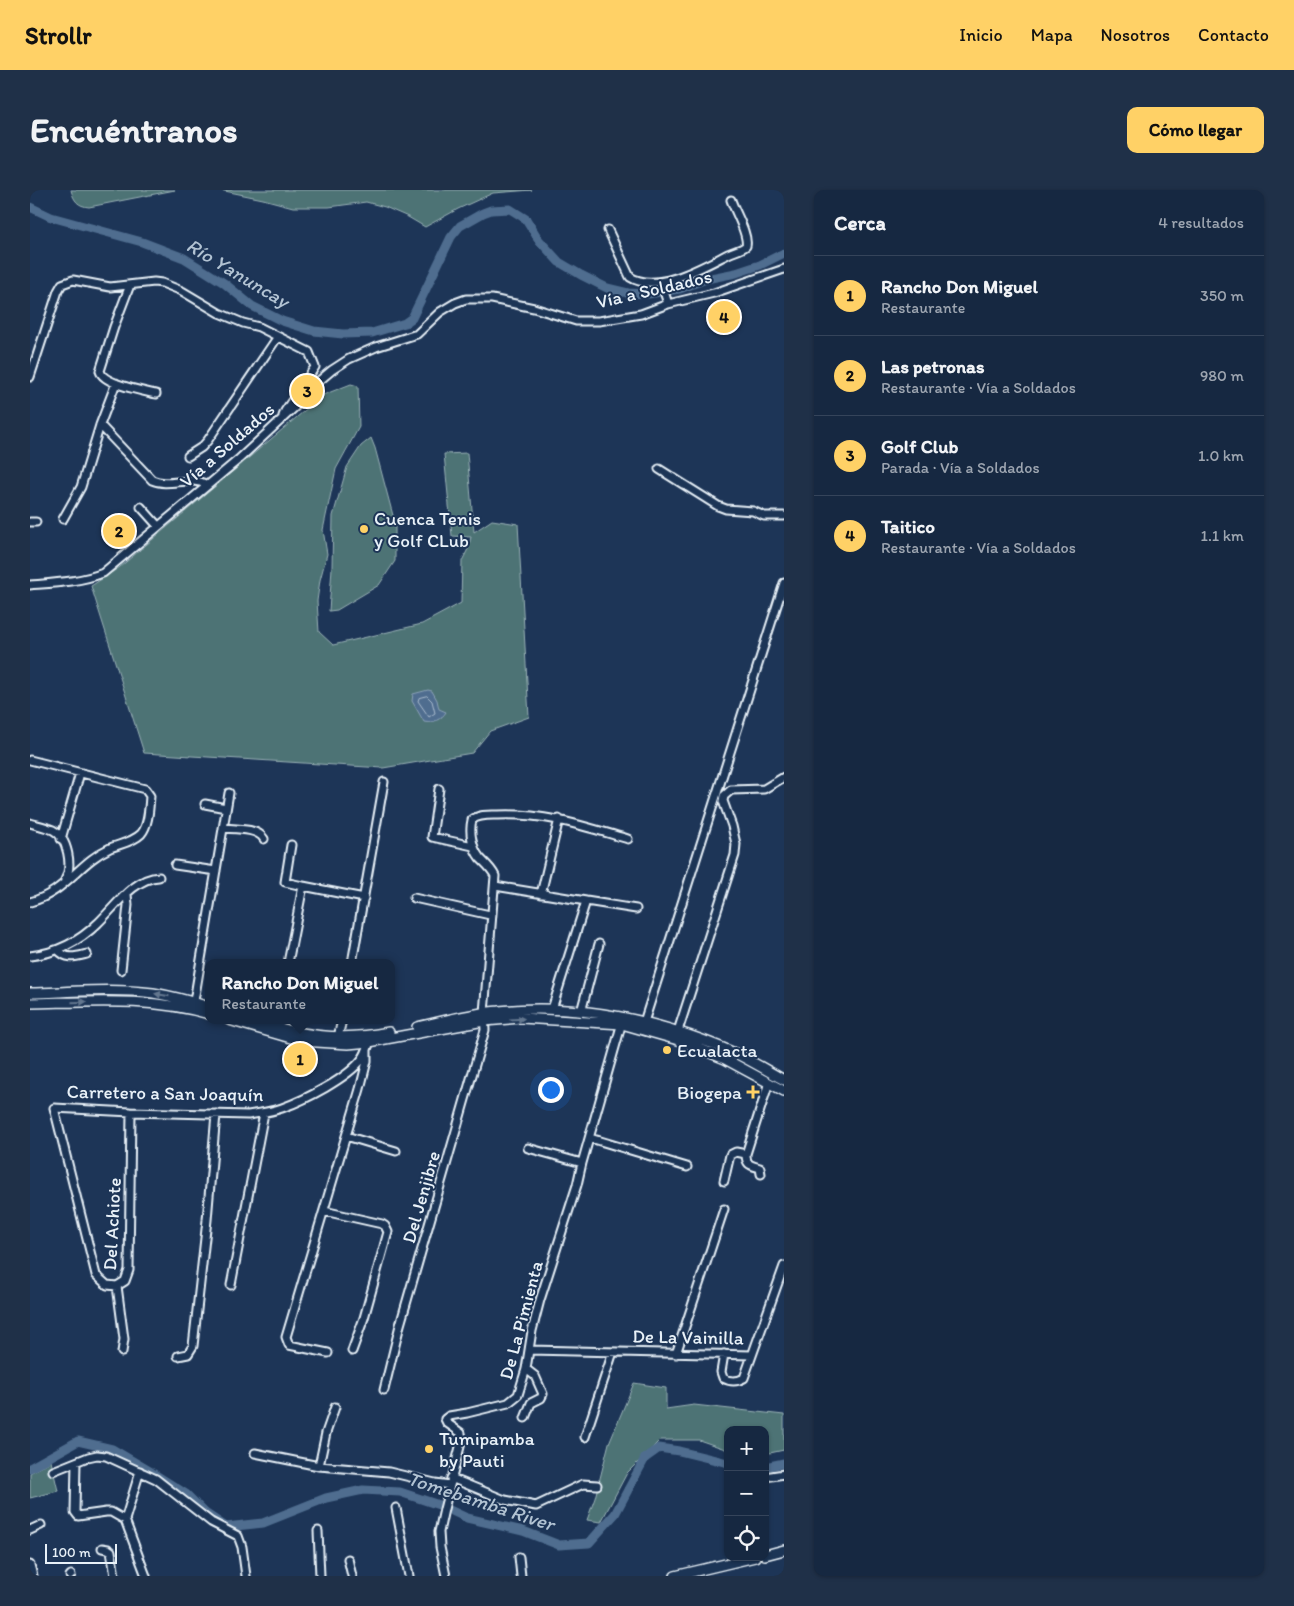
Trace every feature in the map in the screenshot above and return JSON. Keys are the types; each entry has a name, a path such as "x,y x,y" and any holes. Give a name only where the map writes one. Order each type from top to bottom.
{"main road":[{"path":"30,993 153,993 194,1006 205,1012"},
{"path":"30,1003 139,1001 205,1007"},
{"path":"244,1024 302,1040 348,1044 369,1043 484,1017 552,1009 581,1012 623,1020 678,1040 725,1059 784,1091"},
{"path":"484,1017 644,1022 678,1031 738,1055 784,1080"},
{"path":"276,1024 318,1036 369,1043"},
{"path":"769,1554 784,1550"},
{"path":"675,1576 712,1572 744,1561"}],"street":[{"path":"608,230 630,277 662,284 706,266 746,246 745,236 731,200"},
{"name":"Vía a Soldados","path":"30,585 72,581 103,573 238,460 295,407 307,390 332,370 349,359 376,347 417,334 440,312 455,303 466,300 492,299 534,308 576,321 599,321 641,314 667,301 714,293 784,268"},
{"path":"30,376 62,284 73,280 104,286 154,282 182,291 219,313 243,323 259,327 277,338 309,352 315,367 284,411 283,418"},
{"path":"662,284 667,301"},
{"path":"130,285 100,371 102,377 116,383 156,394"},
{"path":"188,456 202,447 208,440 277,338"},
{"path":"63,519 82,487 100,425 116,383"},
{"path":"100,425 152,480 158,483 197,481 207,485"},
{"path":"659,469 718,506 726,509 753,511 764,516 784,516"},
{"path":"141,507 158,526"},
{"path":"644,1022 784,583"},
{"path":"30,760 145,789 150,796 145,829 141,834 135,839 109,848 47,897 30,902"},
{"path":"62,840 80,774"},
{"path":"678,1031 735,855 736,844 732,826 722,801 724,796 731,790 764,789 784,777"},
{"path":"353,959 384,782"},
{"path":"440,789 432,837 473,846"},
{"path":"194,1006 229,793"},
{"path":"205,804 226,808"},
{"path":"628,839 559,819 522,814 474,818 471,823 473,846 493,872 495,886 636,909"},
{"path":"541,894 559,819"},
{"path":"30,823 54,831 62,840 67,851 69,869 63,885"},
{"path":"223,828 257,833 262,835 264,839"},
{"path":"290,845 284,878 285,882 364,898"},
{"path":"175,865 216,871"},
{"path":"30,956 58,950 84,935 117,902 145,880 151,877 159,877"},
{"path":"289,959 303,886"},
{"name":"Del Jenjibre","path":"384,1390 400,1325 483,1039 490,915 495,886"},
{"path":"121,970 128,905 127,894"},
{"path":"414,898 490,915"},
{"path":"552,1009 586,901"},
{"path":"581,1012 599,944"},
{"path":"58,950 62,955 68,957 87,954"},
{"name":"De La Pimienta","path":"446,1576 439,1532 462,1439 461,1433 447,1423 445,1419 449,1416 508,1403 518,1395 526,1369 532,1331 540,1300 577,1185 623,1020"},
{"path":"338,1038 341,1024"},
{"path":"328,1353 289,1345 286,1337 346,1136 367,1061 369,1043"},
{"name":"Carretero a San Joaquín","path":"54,1108 248,1115 264,1113 298,1101 339,1080 354,1068 369,1043"},
{"path":"761,1174 760,1168 746,1162 746,1154 770,1082"},
{"name":"Del Achiote","path":"54,1108 96,1275 107,1285 117,1286 125,1281 129,1270 131,1112"},
{"path":"232,1285 264,1113"},
{"path":"178,1356 188,1354 192,1346 207,1220 216,1114"},
{"path":"346,1136 396,1151"},
{"path":"590,1138 687,1167"},
{"path":"528,1148 582,1163"},
{"path":"724,1181 730,1155 736,1152 746,1154"},
{"path":"676,1354 724,1209"},
{"path":"324,1211 382,1224 388,1232 364,1318 352,1351"},
{"name":"De La Vainilla","path":"530,1350 752,1355 784,1266"},
{"path":"117,1286 124,1339 122,1352"},
{"path":"585,1437 613,1352"},
{"path":"724,1354 722,1377 730,1381 744,1378 752,1355"},
{"path":"525,1418 531,1403 541,1398 543,1394 535,1376 526,1369"},
{"path":"319,1466 326,1433 335,1407"},
{"path":"255,1453 319,1466 389,1472 435,1483 451,1482 505,1500 536,1506 583,1484 597,1485"},
{"path":"53,1471 91,1456 103,1456 140,1471 156,1480 210,1522 238,1536 242,1547 246,1576"},
{"path":"76,1462 76,1514 83,1516 111,1512 125,1520"},
{"path":"140,1471 125,1520 146,1576"},
{"path":"769,1476 784,1474"},
{"path":"396,1508 408,1576"},
{"path":"30,1530 42,1525"},
{"path":"318,1531 320,1576"},
{"path":"102,1548 111,1551 115,1576"},
{"path":"519,1557 521,1576"},
{"path":"348,1559 352,1576"},
{"path":"30,1565 33,1576"}],"green space":[{"path":"71,190 175,190 89,207 77,202"},
{"path":"220,190 532,190 493,193 425,227 385,207 366,202 329,207 293,207"},
{"name":"Cuenca Tenis y Golf CLub","path":"351,384 358,386 359,427 336,469 323,530 327,554 317,601 319,632 333,645 422,624 461,603 462,561 471,537 452,536 444,454 467,453 474,532 492,520 518,524 529,717 490,731 472,753 383,768 144,753 91,586 120,567 323,395"},
{"name":"Cuenca Tenis y Golf CLub","path":"371,438 395,523 395,561 379,585 337,610 329,611 333,516 347,467 361,446"},
{"path":"634,1383 666,1388 666,1409 694,1405 784,1415 784,1450 769,1453 769,1426 724,1426 724,1449 699,1440 660,1440 627,1473 601,1522 587,1520 595,1498 609,1443"},
{"path":"51,1461 58,1491 30,1498 30,1473"}],"water":[{"path":"428,690 432,691 439,709 446,712 436,720 424,722 412,701 413,694"}],"waterway":[{"name":"Río Yanuncay","path":"30,207 51,217 142,242 184,258 224,283 252,306 282,321 314,331 343,334 372,333 405,323 412,318 451,237 460,226 491,210 510,209 526,219 539,240 559,262 607,288 628,293 648,294 680,289 706,279 736,273 760,265 784,253"},
{"name":"Tomebamba River","path":"30,1468 78,1441 112,1449 186,1494 205,1513 226,1527 263,1523 326,1498 363,1490 400,1492 439,1505 467,1518 523,1531 559,1545 589,1543 615,1514 645,1458 659,1448 724,1462"},
{"name":"Tomebamba River","path":"769,1466 784,1463"}],"place":[{"name":"Taitico","path":"724,317"},
{"name":"Golf Club","path":"307,391"},
{"name":"Cuenca Tenis y Golf CLub","path":"364,529"},
{"name":"Las petronas","path":"119,531"},
{"name":"Ecualacta","path":"667,1050"},
{"name":"Rancho Don Miguel","path":"300,1059"},
{"name":"Biogepa","path":"753,1092"},
{"name":"Tumipamba by Pauti","path":"429,1449"}]}
